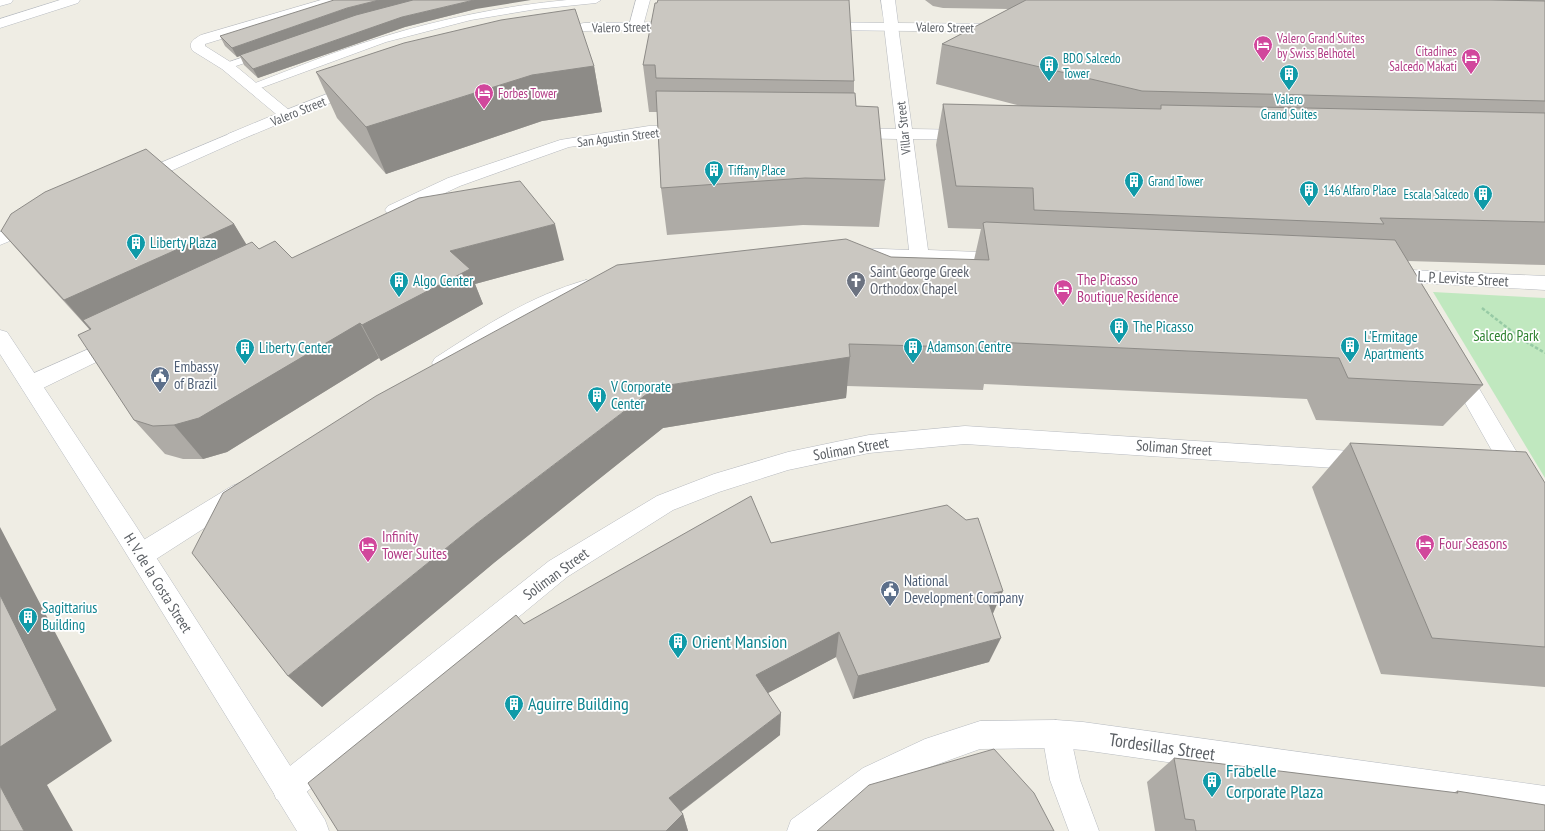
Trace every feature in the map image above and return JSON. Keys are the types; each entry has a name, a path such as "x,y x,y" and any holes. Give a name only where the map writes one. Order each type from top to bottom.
{"street":[{"path":"0,2 6,0"},
{"path":"0,24 73,0"},
{"path":"288,115 227,66 198,48 198,42 206,38 335,0"},
{"path":"636,26 643,0"},
{"name":"Villar Street","path":"888,0 919,256"},
{"name":"Valero Street","path":"538,35 584,27 688,24"},
{"name":"Valero Street","path":"810,26 1015,28"},
{"name":"Valero Street","path":"126,184 234,137 371,82"},
{"name":"San Agustin Street","path":"377,219 454,182 566,143 649,131 699,131"},
{"path":"834,133 984,135"},
{"path":"0,239 47,219"},
{"path":"841,254 1022,260"},
{"name":"L. P. Leviste Street","path":"1370,275 1545,283"},
{"path":"1403,276 1415,296"},
{"path":"427,372 509,320 556,298 603,281"},
{"path":"31,384 136,334"},
{"name":"H. V. de la Costa Street","path":"0,336 141,554 314,831"},
{"path":"1446,351 1545,522"},
{"name":"Soliman Street","path":"287,788 565,565 665,503 714,484 788,461 869,444 965,435 1385,462"},
{"path":"1488,469 1517,473"},
{"path":"141,554 253,484"},
{"path":"1056,734 1065,780 1084,831"},
{"name":"Tordesillas Street","path":"802,831 873,778 925,754 980,735 1056,734 1083,736 1545,801"}],"lane":[{"path":"254,88 382,40 471,17 537,6 596,0"},
{"path":"227,66 272,50"}],"path":[{"path":"1482,308 1523,340 1545,353"}],"green space":[{"name":"Salcedo Park","path":"1433,292 1545,298 1545,478"}],"building":[{"path":"334,0 379,0 347,8 232,48 220,36"},
{"path":"413,0 474,0 402,17 253,69 240,55 356,15"},
{"path":"658,0 849,0 854,81 656,78 655,65 643,65 655,3 657,3"},
{"path":"1026,0 1545,1 1545,101 1142,91 942,44"},
{"path":"575,9 594,66 532,75 366,127 316,72 404,43 501,20"},
{"path":"656,91 855,93 856,106 878,107 885,180 805,178 661,188"},
{"path":"943,104 1161,109 1161,105 1545,113 1545,222 1380,218 1384,224 1034,210 1033,188 956,186"},
{"path":"146,149 234,224 64,300 1,231 11,214 45,192"},
{"path":"520,181 555,224 450,251 470,269 362,325 360,323 199,418 174,425 153,426 134,420 78,335 91,329 83,320 252,242 259,249 275,241 292,258 419,198"},
{"path":"983,223 1395,240 1483,385 1348,378 1339,358 994,342 995,348 849,344 850,357 656,387 476,524 288,676 192,553 223,493 376,396 617,265 846,239 891,257 989,260"},
{"path":"1350,443 1526,452 1545,483 1545,647 1432,638"},
{"path":"751,496 771,543 947,505 966,520 978,518 1003,591 986,595 1001,638 858,676 839,632 756,675 781,713 669,798 683,814 666,831 338,831 308,783 516,615 524,624"},
{"path":"0,595 57,710 0,747"},
{"path":"994,749 1034,793 1054,831 817,831 869,785"},
{"path":"1174,758 1458,793 1457,791 1545,805 1545,831 1196,831 1194,820 1185,819"},
{"path":"0,786 24,831 0,831"}],"place":[{"name":"Valero Grand Suites by Swiss Belhotel","path":"1263,62"},
{"name":"Citadines Salcedo Makati","path":"1471,75"},
{"name":"BDO Salcedo Tower","path":"1049,82"},
{"name":"Valero Grand Suites","path":"1289,91"},
{"name":"Forbes Tower","path":"484,110"},
{"name":"Tiffany Place","path":"714,187"},
{"name":"Grand Tower","path":"1134,198"},
{"name":"146 Alfaro Place","path":"1309,207"},
{"name":"Escala Salcedo","path":"1483,211"},
{"name":"Liberty Plaza","path":"136,260"},
{"name":"Algo Center","path":"399,298"},
{"name":"Saint George Greek Orthodox Chapel","path":"856,298"},
{"name":"The Picasso Boutique Residence","path":"1063,306"},
{"name":"The Picasso","path":"1119,344"},
{"name":"L'Ermitage Apartments","path":"1350,363"},
{"name":"Adamson Centre","path":"913,364"},
{"name":"Liberty Center","path":"245,365"},
{"name":"Embassy of Brazil","path":"160,393"},
{"name":"V Corporate Center","path":"597,413"},
{"name":"Four Seasons","path":"1425,561"},
{"name":"Infinity Tower Suites","path":"368,563"},
{"name":"National Development Company","path":"890,607"},
{"name":"Sagittarius Building","path":"28,634"},
{"name":"Orient Mansion","path":"678,659"},
{"name":"Aguirre Building","path":"514,721"},
{"name":"Frabelle Corporate Plaza","path":"1212,798"}]}
